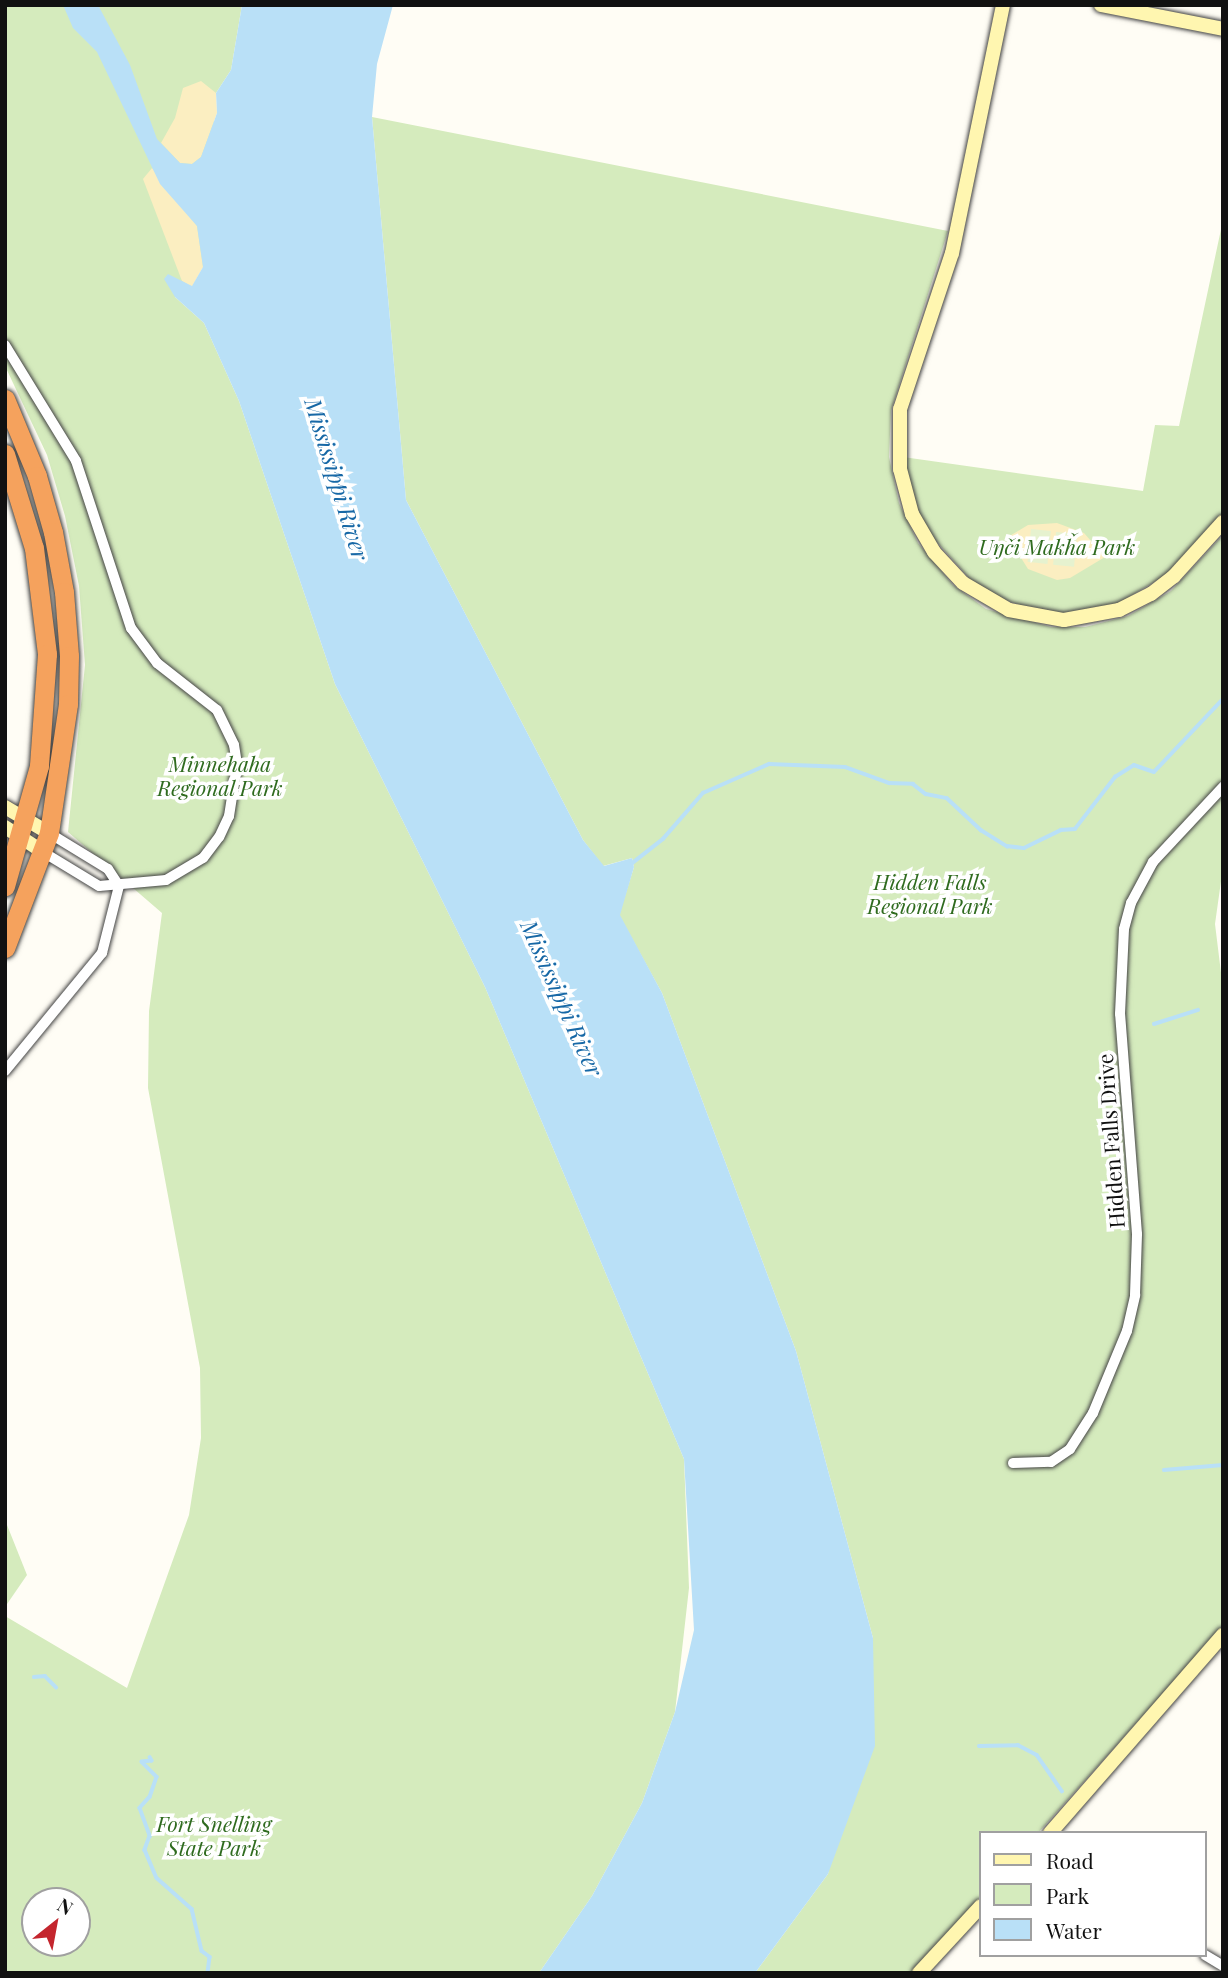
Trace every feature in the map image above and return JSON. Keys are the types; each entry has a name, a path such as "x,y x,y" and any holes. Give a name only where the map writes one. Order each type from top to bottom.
{"highway":[{"path":"5,399 37,476 64,592 68,704 49,833 5,948"},
{"path":"5,454 34,548 47,654 40,766 18,828 5,886"}],"street":[{"path":"1003,5 952,253 900,409 900,469 912,514 934,552 963,583 1009,610 1064,621 1119,610 1151,594 1174,576 1223,522"},
{"path":"1101,5 1139,9 1223,29"},
{"path":"5,345 76,461 131,628 157,663 217,710 234,745 233,800 212,849 189,869 166,880 99,886 43,852 18,828 5,807"},
{"name":"Hidden Falls Drive","path":"1013,1462 1051,1462 1070,1449 1093,1413 1127,1331 1135,1295 1137,1234 1121,1014 1124,929 1131,903 1153,862 1223,788"},
{"path":"5,1072 102,953 119,886 108,869 49,833 18,828"},
{"path":"1055,1831 1223,1634"},
{"path":"919,1973 979,1908"},
{"path":"1207,1956 1223,1965"}],"green space":[{"path":"5,5 242,5 231,70 216,93 203,267 175,297 204,323 239,401 335,684 485,987 684,1459 689,1588 675,1712 642,1803 592,1896 539,1973 5,1973 5,1616 127,1688 189,1515 201,1438 200,1368 148,1088 149,1011 162,913 68,832 85,665 79,586 65,516 47,455 5,366"},
{"name":"Hidden Falls Regional Park","path":"372,117 948,231 891,411 889,457 899,503 918,543 953,585 986,609 1051,627 1085,627 1128,616 1171,591 1223,535 1223,867 1215,924 1223,989 1223,1626 1040,1831 979,1831 979,1898 912,1973 755,1973 828,1874 873,1673 873,1638 796,1351 662,993 619,915 634,867 632,858 603,866 583,840 406,500"},
{"name":"Uŋči Makȟa Park","path":"1223,220 1223,513 1166,575 1117,604 1061,614 1032,609 999,598 970,579 927,531 911,495 903,457 1143,491 1155,425 1179,426"},
{"path":"1031,529 1051,531 1047,564 1028,562"},
{"path":"1056,532 1077,534 1074,567 1053,565"},
{"path":"5,1520 27,1575 5,1607"}],"sand":[{"path":"201,81 216,93 217,113 201,157 192,164 180,163 161,143 175,118 183,88"},
{"path":"152,168 197,226 203,267 192,287 182,281 143,179"},
{"path":"1057,523 1084,533 1105,557 1070,578 1057,580 1028,569 1008,537 1028,525"}],"water":[{"name":"Mississippi River","path":"63,5 98,5 130,65 157,139 180,163 192,164 201,157 217,113 216,93 231,70 242,5 393,5 377,64 372,117 406,500 583,840 604,866 632,858 634,867 620,915 662,993 796,1351 873,1638 875,1746 828,1874 755,1973 539,1973 592,1896 642,1803 675,1712 694,1630 684,1459 485,987 335,684 239,401 204,323 175,297 164,279 168,274 192,286 203,267 197,226 160,184 97,52 73,28"}],"waterway":[{"path":"630,865 663,839 703,793 769,764 845,767 889,783 913,784 926,794 947,798 981,830 1007,846 1024,848 1061,830 1075,829 1115,777 1134,765 1154,772 1223,699"},
{"path":"1154,1024 1198,1010"},
{"path":"1164,1470 1223,1465"},
{"path":"34,1677 45,1676 56,1687"},
{"path":"979,1746 1018,1745 1037,1755 1062,1791"},
{"path":"150,1757 152,1761 142,1762 157,1777 150,1797 140,1808 150,1836 145,1850 157,1878 192,1909 202,1951 210,1957 208,1973"}],"park label":[{"name":"Minnehaha Regional Park","path":"220,775"},
{"name":"Fort Snelling State Park","path":"214,1835"}]}
